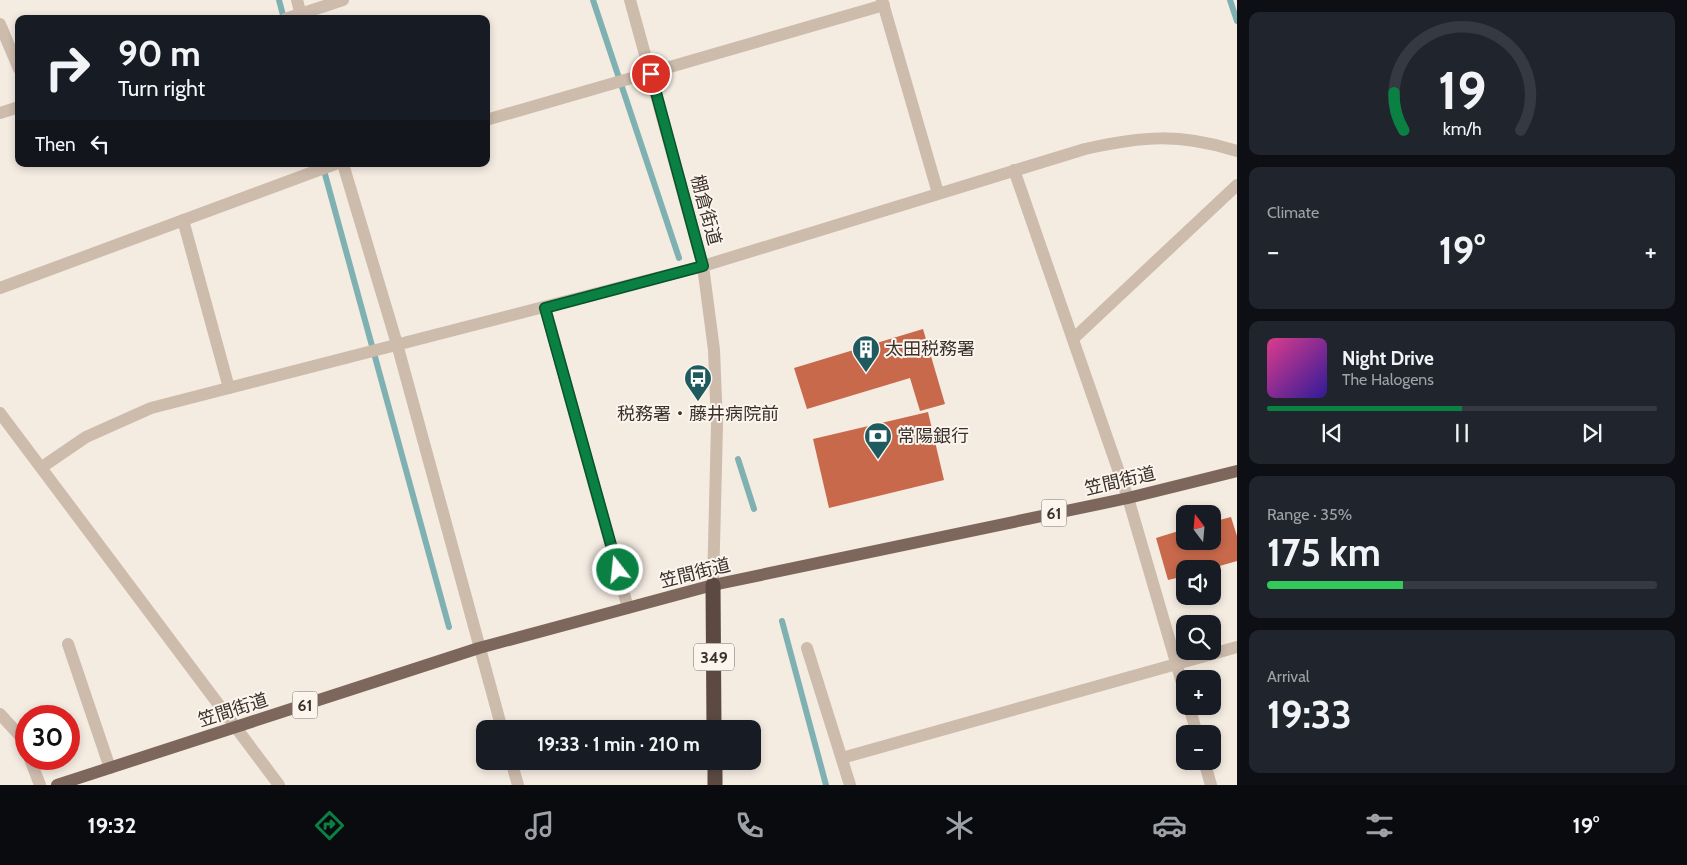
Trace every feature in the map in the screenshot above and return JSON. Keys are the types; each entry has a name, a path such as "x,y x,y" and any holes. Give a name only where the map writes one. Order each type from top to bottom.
{"highway":[{"name":"349","path":"713,585 714,720"},
{"path":"715,770 715,785"}],"main road":[{"name":"笠間街道","path":"57,785 478,648 713,585 1128,498 1237,471"}],"street":[{"path":"297,0 301,15"},
{"path":"304,15 343,0"},
{"name":"棚倉街道","path":"630,0 703,266 714,350 717,425 713,585"},
{"path":"490,119 651,74 883,1 938,193"},
{"path":"0,24 15,60"},
{"path":"0,113 15,108"},
{"path":"42,467 86,437 151,408 703,266 1085,149 1119,142 1154,138 1182,138 1211,143 1237,151"},
{"path":"0,288 327,167"},
{"path":"344,167 397,344 478,648 499,720"},
{"path":"1014,170 1128,498 1179,670"},
{"path":"1073,338 1237,185"},
{"path":"183,220 229,388"},
{"path":"545,308 628,608"},
{"path":"0,413 279,785"},
{"path":"68,644 110,768"},
{"path":"806,648 850,785"},
{"path":"842,758 1237,648"},
{"path":"0,714 15,730"},
{"path":"34,770 40,785"},
{"path":"514,770 518,785"},
{"path":"1207,770 1211,785"}],"building":[{"name":"太田税務署","path":"923,329 945,404 920,411 910,378 807,409 794,368"},
{"name":"常陽銀行","path":"928,412 944,480 829,508 813,439"},
{"path":"1231,517 1237,536 1237,561 1221,566 1221,560 1176,560 1176,578 1168,580 1156,538 1176,532 1176,550 1221,550 1221,520"}],"waterway":[{"path":"279,0 283,15"},
{"path":"593,0 679,258"},
{"path":"1230,0 1237,21"},
{"path":"323,167 449,627"},
{"path":"738,459 754,509"},
{"path":"782,621 826,785"}],"place":[{"name":"太田税務署","path":"866,373"},
{"name":"税務署・藤井病院前","path":"698,402"},
{"name":"常陽銀行","path":"878,460"}],"route":[{"path":"618,570 545,308 703,266 651,74"}]}
